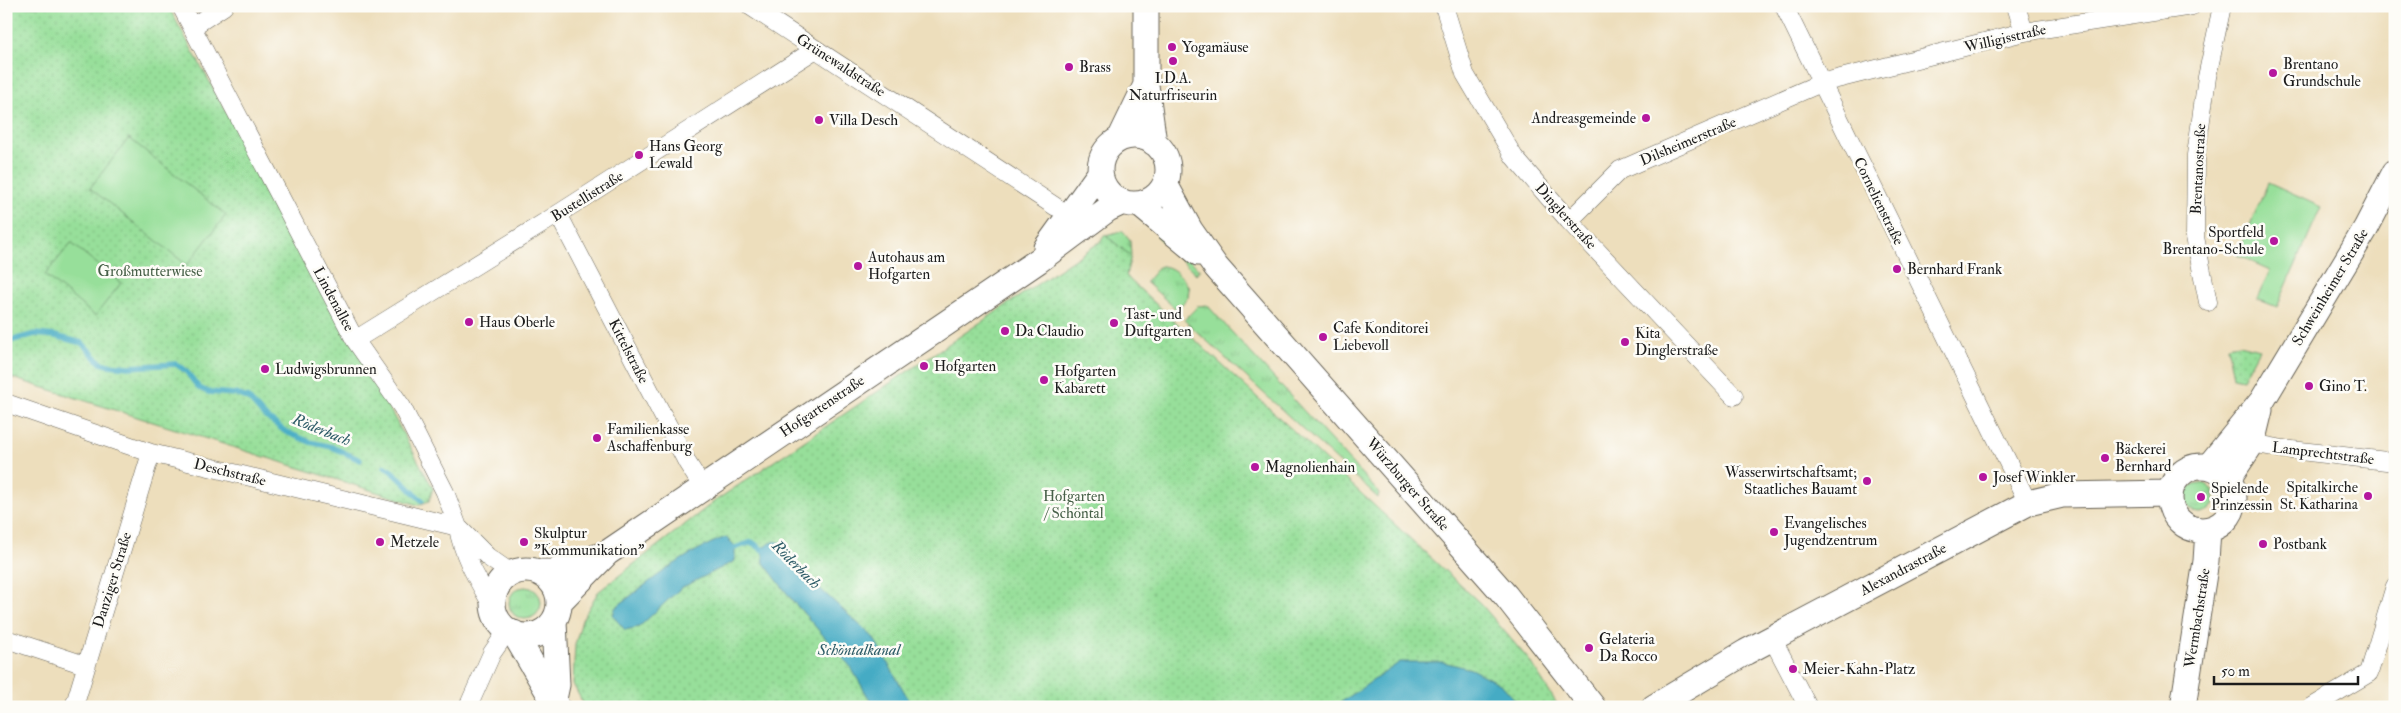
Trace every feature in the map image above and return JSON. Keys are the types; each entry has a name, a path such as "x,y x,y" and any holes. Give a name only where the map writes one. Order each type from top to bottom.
{"street":[{"name":"Lindenallee","path":"181,6 355,340 402,408 445,492 458,527 488,557 511,573"},
{"path":"192,27 224,6"},
{"name":"Grünewaldstraße","path":"750,6 1056,207"},
{"path":"1146,6 1146,85 1154,143"},
{"name":"Dinglerstraße","path":"1444,6 1464,74 1514,157 1570,221 1734,396"},
{"name":"Cornelienstraße","path":"1784,6 2028,503"},
{"path":"2016,6 2024,32"},
{"name":"Willigisstraße","path":"1821,83 2024,32 2192,6"},
{"name":"Brentanostraße","path":"2208,302 2195,237 2196,155 2207,77 2222,6"},
{"name":"Bustellistraße","path":"355,340 558,214 816,49"},
{"name":"Dilsheimerstraße","path":"1570,221 1620,170 1821,83"},
{"path":"1120,139 1138,136 1154,143 1165,157 1168,175 1165,184 1159,194 1150,200 1131,203 1107,191 1100,173 1104,154 1120,139 1146,85"},
{"name":"Schweinheimer Straße","path":"2219,472 2244,438 2262,401 2366,228 2395,172"},
{"name":"Hofgartenstraße","path":"1038,261 1078,201 1100,173"},
{"name":"Würzburger Straße","path":"1165,184 1190,230 1216,267 1506,596 1594,707"},
{"name":"Hofgartenstraße","path":"557,611 607,553 702,486 1038,261 1108,209 1131,203"},
{"name":"Würzburger Straße","path":"1131,203 1216,267"},
{"name":"Kittelstraße","path":"558,214 688,464 702,486"},
{"name":"Deschstraße","path":"6,403 151,453 458,527"},
{"name":"Lamprechtstraße","path":"2244,438 2283,449 2395,462"},
{"name":"Danziger Straße","path":"74,707 85,664 151,453"},
{"path":"2195,466 2219,472 2234,492 2234,506 2228,518 2217,527 2208,530 2192,529 2182,524 2174,516 2170,505 2169,493 2174,481 2183,471 2195,466"},
{"name":"Alexandrastraße","path":"1654,707 1772,638 2028,503 2062,495 2169,493"},
{"path":"458,527 461,544 470,566 496,616 511,632 556,703"},
{"name":"Wermbachstraße","path":"2183,707 2206,561 2208,530"},
{"name":"Hofgartenstraße","path":"540,572 553,572 607,553"},
{"path":"493,607 493,597 496,588 511,573 520,570 540,572 554,584 557,611 553,635 557,685 556,703"},
{"path":"2312,707 2369,673 2389,634 2395,586"},
{"path":"511,632 522,636 539,634 547,629 557,611"},
{"path":"468,707 492,653 511,632"},
{"path":"1772,638 1808,707"},
{"path":"6,639 85,664"}],"green space":[{"name":"Großmutterwiese","path":"6,6 168,6 433,488 429,501 418,505 6,376"},
{"path":"129,138 226,215 187,265 90,188"},
{"name":"Sportfeld Brentano-Schule","path":"2268,183 2321,207 2277,307 2257,299 2270,270 2237,255"},
{"path":"1123,231 1130,240 1131,256 1105,235"},
{"path":"1162,232 1199,269 1197,275 1157,236"},
{"name":"Hofgarten / Schöntal","path":"1105,235 1131,256 1126,275 1129,279 1481,604 1529,660 1559,707 585,707 573,684 575,645 582,620 598,592 715,501 1100,242"},
{"path":"71,243 121,283 95,316 45,275"},
{"path":"1160,266 1165,266 1178,273 1189,289 1188,297 1177,310 1146,282"},
{"path":"1207,305 1379,493 1378,498 1184,320 1198,306"},
{"path":"2239,344 2259,349 2243,379 2233,377 2227,346"},
{"path":"2200,483 2206,484 2214,492 2214,504 2206,512 2200,513 2194,512 2186,504 2185,498 2186,492 2194,484"},
{"path":"525,587 531,588 536,592 540,597 540,609 536,614 531,618 525,619 519,618 514,614 510,609 509,603 510,597 514,592 519,588"}],"water":[{"path":"726,537 735,546 735,561 681,588 639,627 625,630 613,616 615,608 668,568 696,551"},
{"name":"Schöntalkanal","path":"774,541 783,543 806,576 873,637 913,707 874,707 850,666 792,600 764,563 762,548"},
{"path":"1400,662 1443,662 1471,669 1502,685 1521,707 1334,707"}],"waterway":[{"name":"Röderbach","path":"6,342 35,334 55,336 82,343 101,363 108,365 129,367 176,364 186,371 199,388 208,392 235,394 248,398 262,414 286,432 310,442 332,447 360,460"},
{"path":"385,467 422,500"},
{"name":"Röderbach","path":"729,550 752,542 767,553"}],"place":[{"name":"Yogamäuse","path":"1172,47"},
{"name":"I.D.A. Naturfriseurin","path":"1173,61"},
{"name":"Brass","path":"1069,67"},
{"name":"Brentano Grundschule","path":"2273,73"},
{"name":"Andreasgemeinde","path":"1646,118"},
{"name":"Villa Desch","path":"819,120"},
{"name":"Hans Georg Lewald","path":"639,155"},
{"name":"Sportfeld Brentano-Schule","path":"2274,241"},
{"name":"Autohaus am Hofgarten","path":"858,266"},
{"name":"Bernhard Frank","path":"1897,269"},
{"name":"Haus Oberle","path":"469,322"},
{"name":"Tast- und Duftgarten","path":"1114,323"},
{"name":"Da Claudio","path":"1005,331"},
{"name":"Cafe Konditorei Liebevoll","path":"1323,337"},
{"name":"Kita Dinglerstraße","path":"1625,342"},
{"name":"Hofgarten","path":"924,366"},
{"name":"Ludwigsbrunnen","path":"265,369"},
{"name":"Hofgarten Kabarett","path":"1044,380"},
{"name":"Gino T.","path":"2309,386"},
{"name":"Familienkasse Aschaffenburg","path":"597,438"},
{"name":"Bäckerei Bernhard","path":"2105,458"},
{"name":"Magnolienhain","path":"1255,467"},
{"name":"Josef Winkler","path":"1983,477"},
{"name":"Wasserwirtschaftsamt; Staatliches Bauamt","path":"1867,481"},
{"name":"Spitalkirche St. Katharina","path":"2368,496"},
{"name":"Spielende Prinzessin","path":"2201,497"},
{"name":"Evangelisches Jugendzentrum","path":"1774,532"},
{"name":"Metzele","path":"380,542"},
{"name":"Skulptur \"Kommunikation\"","path":"524,542"},
{"name":"Postbank","path":"2263,544"},
{"name":"Gelateria Da Rocco","path":"1589,648"},
{"name":"Meier-Kahn-Platz","path":"1793,669"}]}
